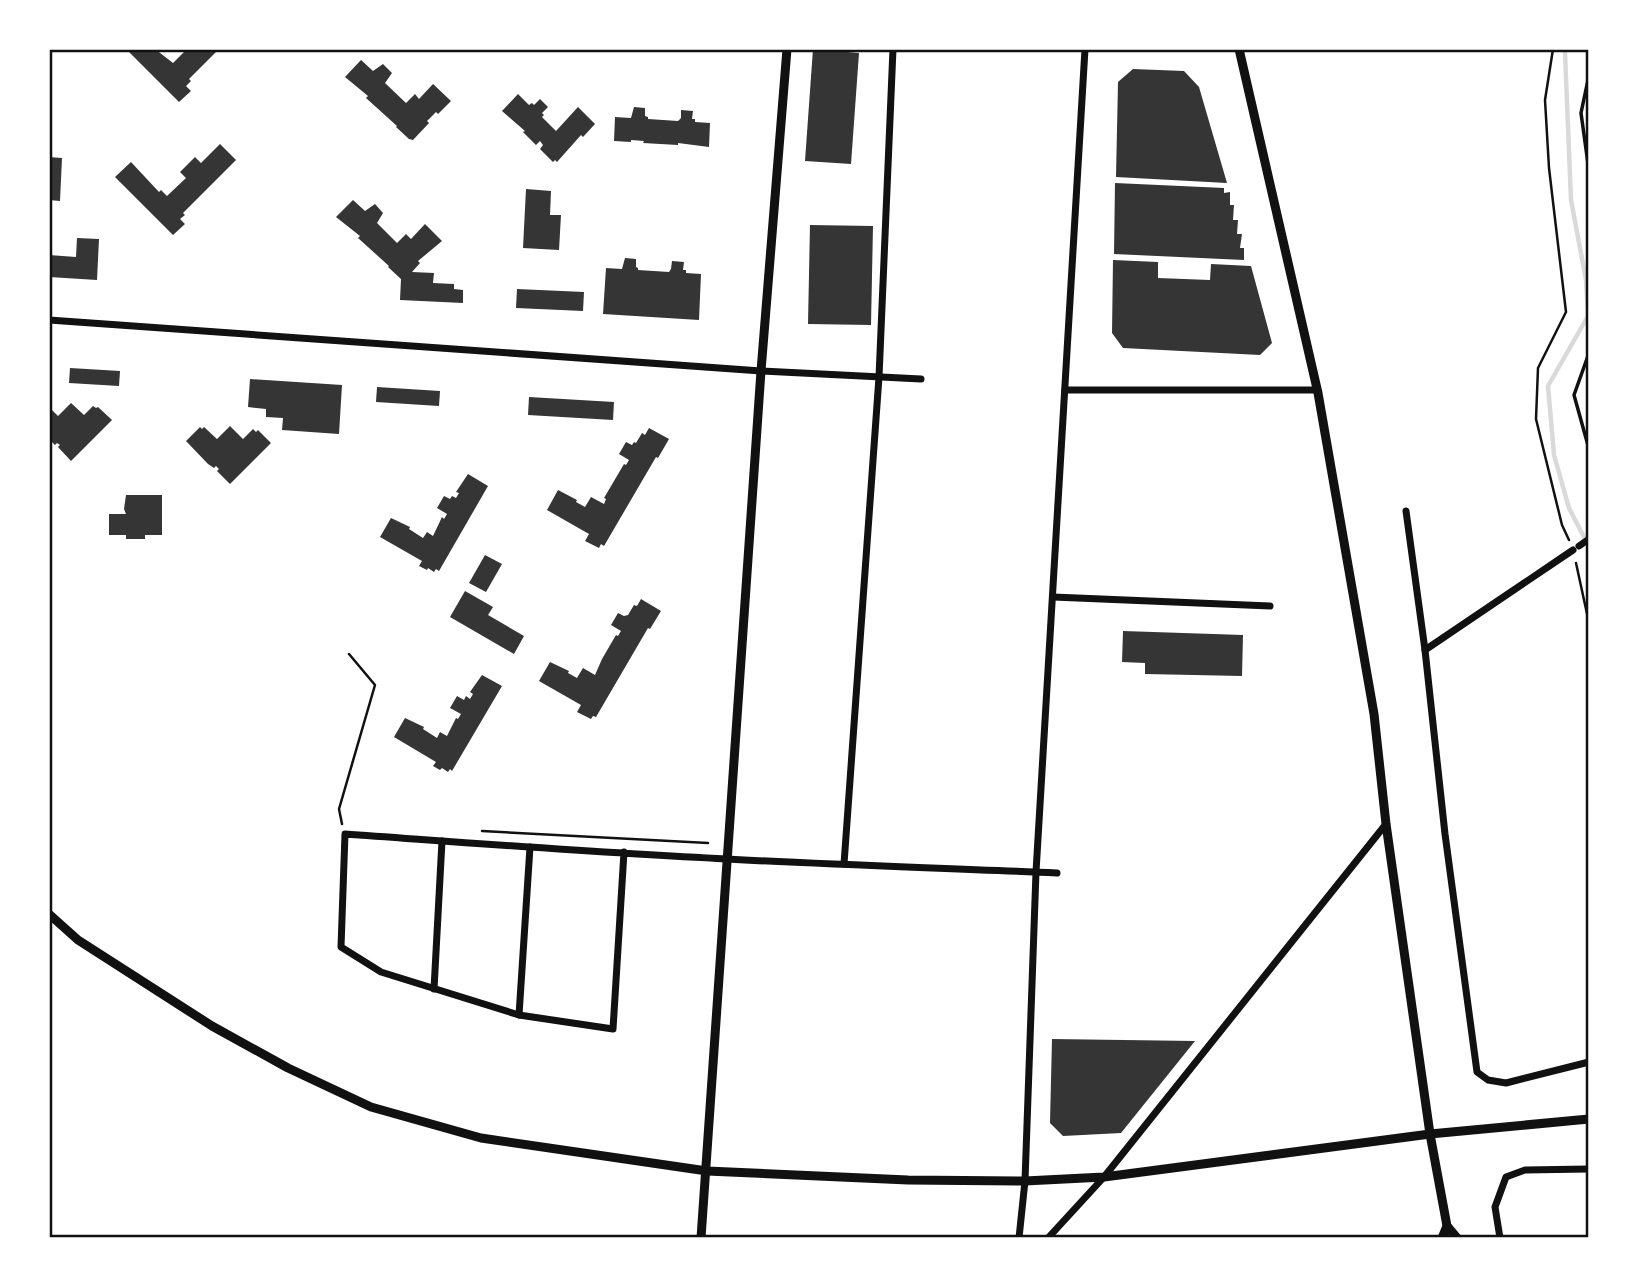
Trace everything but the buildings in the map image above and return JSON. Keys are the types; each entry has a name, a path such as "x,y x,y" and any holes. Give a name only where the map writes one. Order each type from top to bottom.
{"street":[{"path":"701,1238 761,371 787,49"},
{"path":"844,864 879,377 893,49"},
{"path":"1019,1238 1024,1181 1036,872 1085,49"},
{"path":"1238,49 1317,390 1374,714 1386,824 1430,1134 1447,1226 1457,1238"},
{"path":"49,320 761,371 922,379"},
{"path":"1065,390 1317,390"},
{"path":"1406,511 1477,1072 1488,1080 1506,1083 1589,1062"},
{"path":"1425,650 1589,539"},
{"path":"1052,597 1270,606"},
{"path":"1048,1238 1104,1177 1386,824"},
{"path":"624,852 613,1029 519,1015 381,972 341,947 345,834 442,841 530,846 624,852 727,859 1058,873"},
{"path":"434,989 442,841"},
{"path":"519,1015 530,846"},
{"path":"49,914 78,940 212,1026 288,1068 371,1107 481,1138 706,1171 908,1180 1024,1181 1104,1177 1430,1134 1589,1119"},
{"path":"1500,1238 1495,1207 1506,1177 1525,1171 1589,1169"},
{"path":"1442,1238 1447,1226"}],"lane":[{"path":"1589,75 1581,113 1589,171"},
{"path":"1589,353 1574,395 1589,449"}],"path":[{"path":"1553,49 1545,100 1549,168 1566,312 1538,368 1536,419 1562,525 1576,548 1589,623"},
{"path":"345,834 339,810 375,685 349,654"},
{"path":"478,831 708,844"}],"waterway":[{"path":"1564,49 1571,200 1586,280 1588,316 1548,386 1554,455 1569,508 1589,547"}]}
